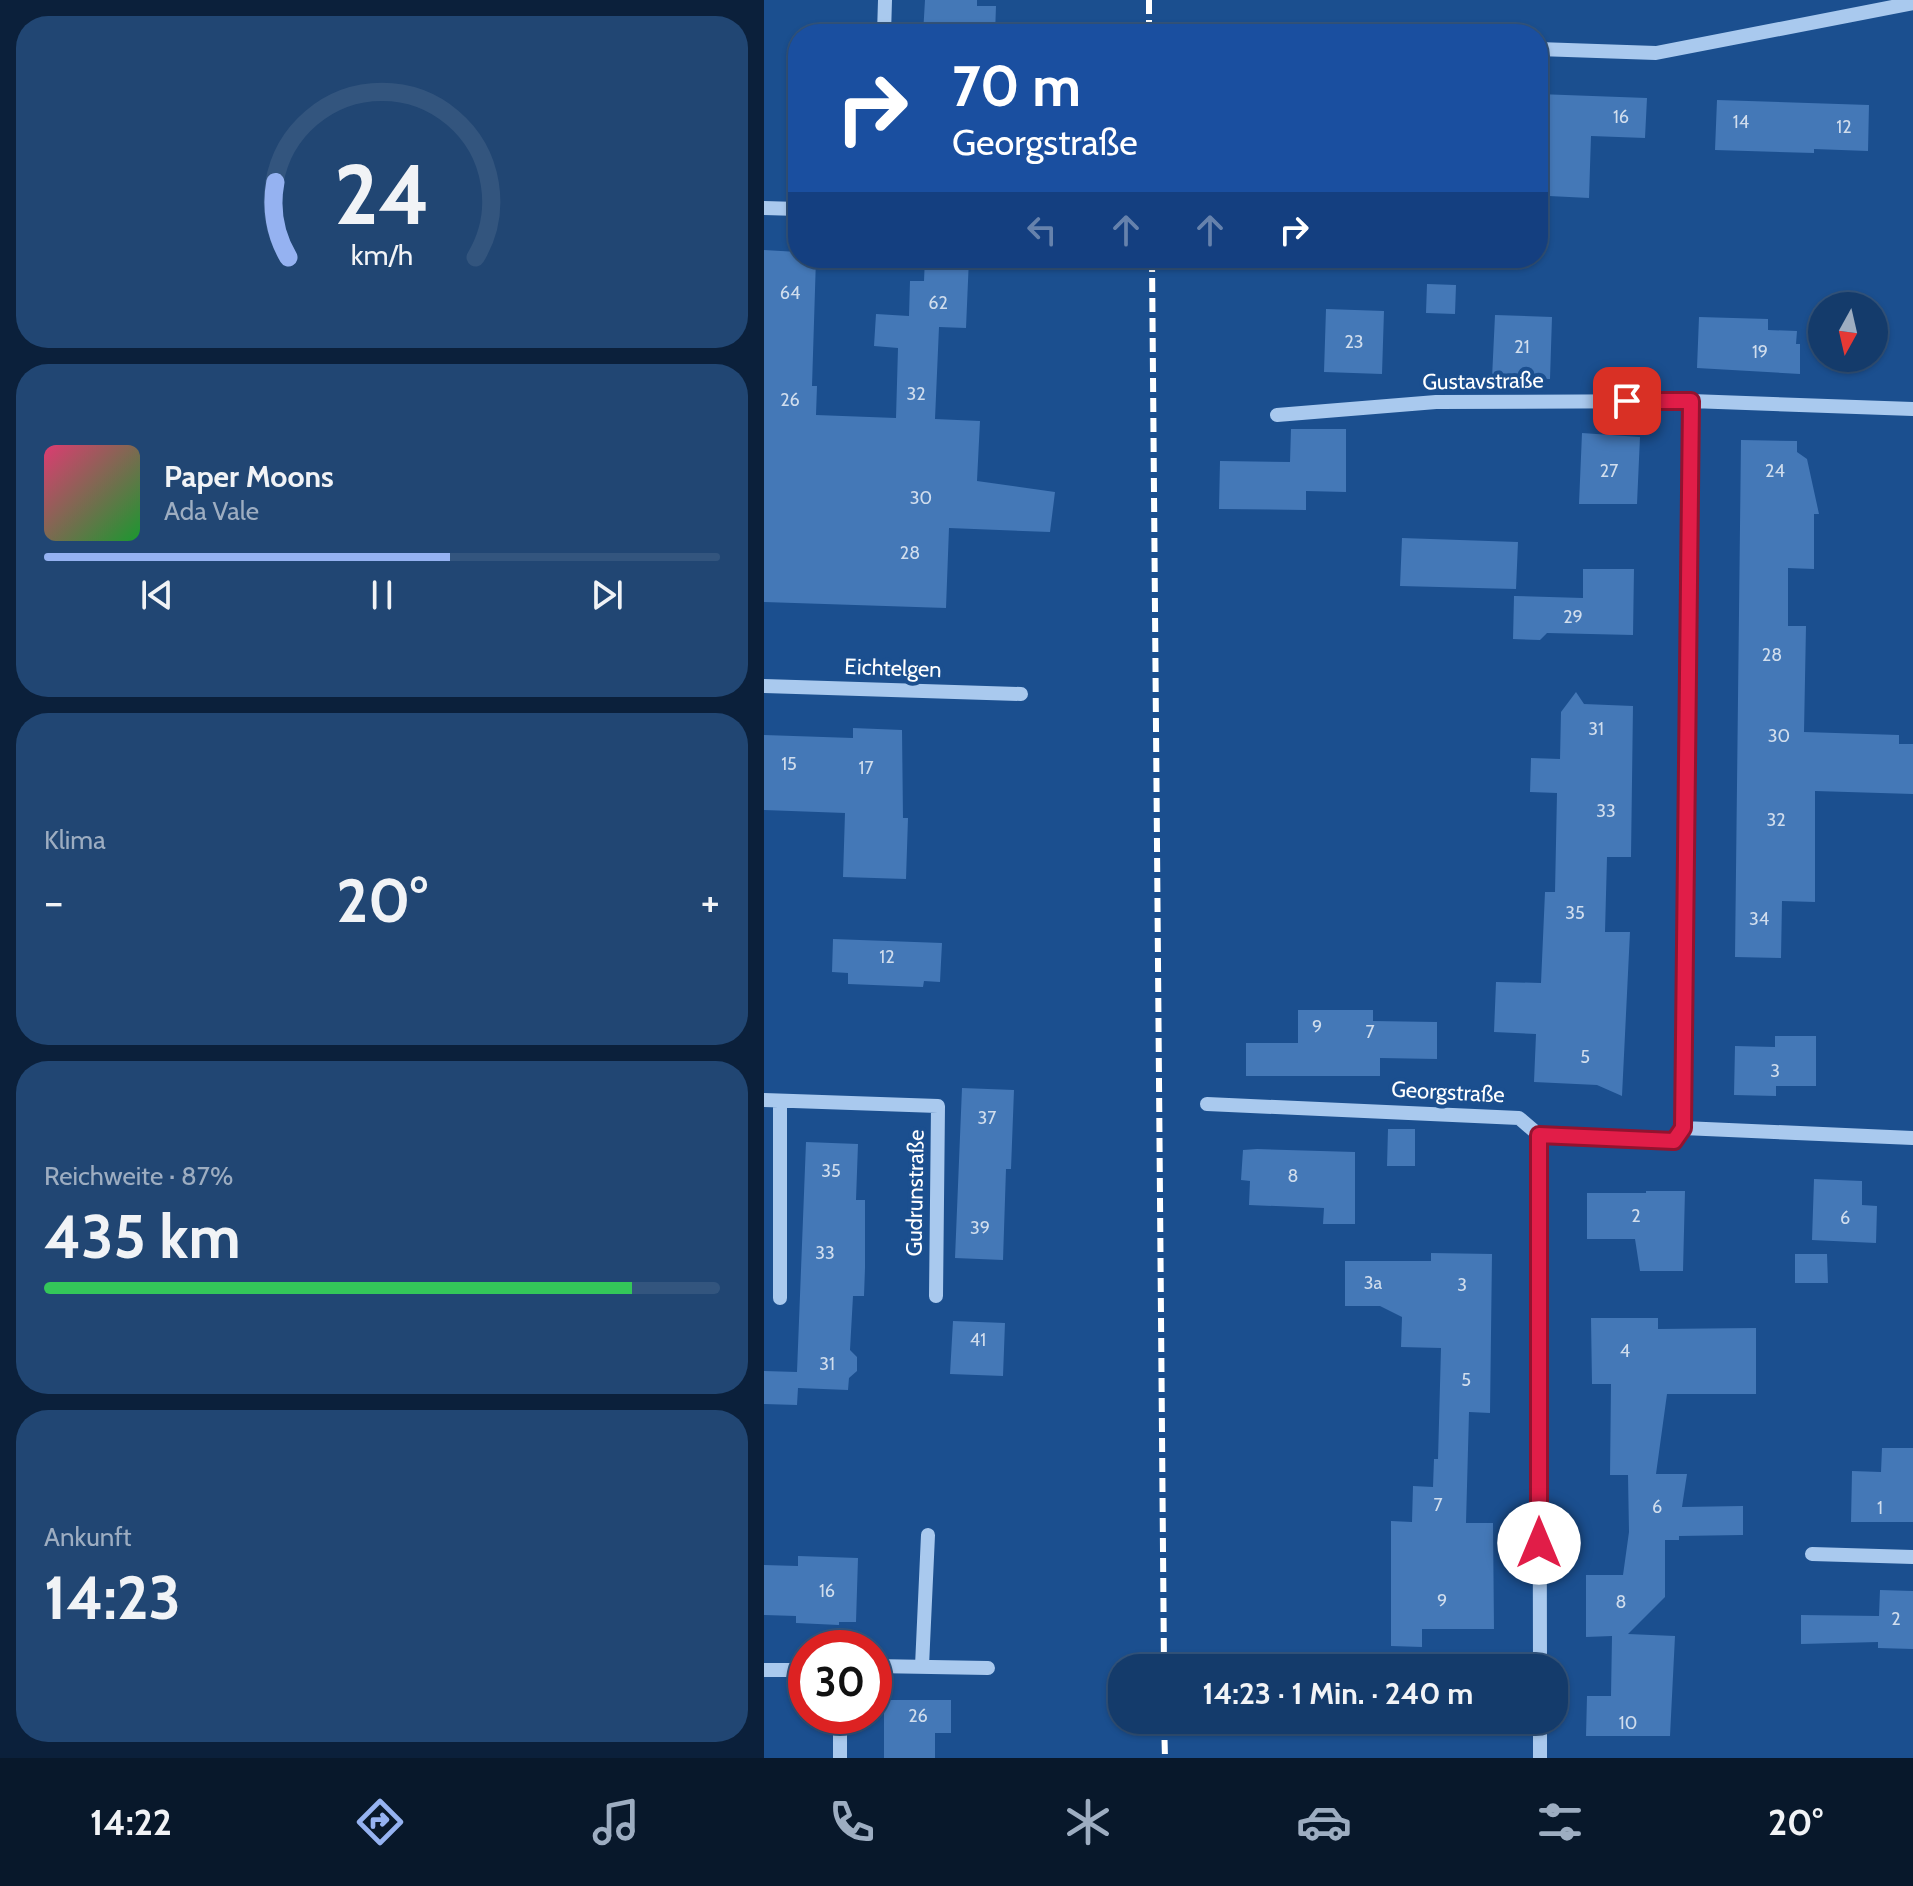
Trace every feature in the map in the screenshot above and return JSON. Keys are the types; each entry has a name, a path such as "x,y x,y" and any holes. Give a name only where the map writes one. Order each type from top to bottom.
{"street":[{"path":"884,24 885,0"},
{"path":"1548,49 1656,53 1913,3"},
{"path":"764,208 788,209"},
{"path":"1683,1128 1691,401"},
{"name":"Gustavstraße","path":"1277,415 1436,402 1691,401 1913,409"},
{"name":"Eichtelgen","path":"764,686 1021,694"},
{"name":"Gudrunstraße","path":"764,1100 938,1106 936,1296"},
{"path":"780,1101 780,1298"},
{"name":"Georgstraße","path":"1207,1104 1519,1118 1539,1135 1674,1141 1683,1128 1913,1138"},
{"path":"1539,1135 1540,1654"},
{"path":"922,1666 928,1535"},
{"path":"1812,1554 1913,1557"},
{"path":"892,1666 988,1668"},
{"path":"764,1670 788,1670"},
{"path":"840,1734 840,1758"},
{"path":"1540,1734 1540,1758"}],"building":[{"path":"925,0 977,0 977,6 996,6 995,24 924,24"},
{"path":"1548,94 1647,98 1645,138 1591,136 1589,198 1549,196"},
{"path":"1717,100 1869,105 1868,151 1715,150"},
{"path":"764,250 788,251 788,268 816,268 812,386 817,386 816,415 896,418 898,348 874,346 876,314 909,316 910,281 924,281 925,268 969,268 966,328 939,327 935,419 980,421 977,481 1055,492 1050,532 949,528 946,608 764,602"},
{"path":"1427,284 1456,285 1455,314 1426,313"},
{"path":"1326,309 1384,311 1382,374 1324,372"},
{"path":"1495,315 1552,317 1550,379 1492,378"},
{"path":"1699,317 1768,319 1768,330 1797,331 1800,374 1697,368"},
{"path":"1291,429 1346,429 1346,492 1306,491 1306,510 1219,509 1220,461 1290,462"},
{"path":"1582,433 1640,437 1637,504 1579,504"},
{"path":"1741,440 1797,441 1797,452 1807,459 1819,514 1814,514 1814,569 1788,568 1788,626 1806,626 1804,732 1899,735 1899,744 1913,744 1913,794 1815,791 1815,902 1782,901 1781,958 1735,957"},
{"path":"1402,538 1518,542 1516,589 1400,586"},
{"path":"1583,569 1634,569 1633,635 1547,633 1540,640 1513,639 1514,596 1583,598"},
{"path":"1576,692 1584,704 1633,706 1631,857 1607,857 1605,932 1630,932 1622,1096 1597,1085 1534,1082 1536,1034 1494,1032 1496,982 1541,983 1545,892 1555,892 1557,793 1530,792 1531,758 1560,759 1561,712"},
{"path":"853,728 902,730 903,818 908,818 906,879 843,877 845,813 764,810 764,735 853,738"},
{"path":"833,939 942,943 940,982 924,981 923,987 848,984 848,973 832,972"},
{"path":"1298,1010 1373,1010 1373,1021 1437,1022 1437,1059 1380,1058 1380,1076 1246,1076 1246,1043 1298,1043"},
{"path":"1775,1036 1816,1036 1816,1086 1776,1086 1776,1096 1734,1095 1735,1046 1775,1047"},
{"path":"962,1088 1014,1090 1011,1169 1006,1169 1003,1260 955,1258"},
{"path":"1388,1129 1415,1129 1415,1166 1387,1166"},
{"path":"806,1142 858,1144 856,1200 865,1200 865,1268 864,1296 853,1296 850,1350 857,1357 857,1371 849,1378 848,1390 798,1388 797,1405 764,1404 764,1371 797,1372"},
{"path":"1243,1150 1355,1152 1355,1224 1323,1224 1324,1208 1249,1205 1250,1181 1241,1180"},
{"path":"1814,1179 1862,1181 1862,1205 1877,1206 1876,1243 1812,1240"},
{"path":"1685,1191 1683,1271 1640,1271 1635,1239 1587,1239 1587,1193"},
{"path":"1431,1253 1492,1254 1490,1413 1469,1412 1466,1523 1493,1523 1494,1629 1422,1629 1422,1647 1391,1646 1391,1521 1412,1522 1413,1486 1433,1487 1434,1459 1438,1459 1441,1348 1401,1347 1402,1317 1380,1306 1345,1306 1345,1261 1431,1261"},
{"path":"1795,1254 1827,1254 1828,1283 1795,1283"},
{"path":"1591,1318 1658,1318 1658,1329 1756,1328 1756,1394 1667,1394 1656,1474 1687,1474 1682,1507 1743,1506 1743,1535 1679,1536 1679,1540 1665,1540 1665,1597 1628,1634 1675,1636 1670,1736 1586,1736 1587,1696 1611,1696 1612,1636 1586,1637 1586,1575 1623,1575 1629,1532 1628,1475 1610,1475 1611,1384 1592,1384"},
{"path":"953,1321 1005,1323 1003,1376 950,1374"},
{"path":"1882,1448 1913,1448 1913,1522 1851,1522 1852,1471 1881,1472"},
{"path":"798,1556 858,1558 856,1622 839,1622 839,1625 796,1623 796,1616 764,1615 764,1565 798,1566"},
{"path":"1880,1590 1913,1591 1913,1649 1878,1648 1878,1642 1801,1644 1801,1615 1879,1616"},
{"path":"892,1700 951,1700 951,1733 935,1733 935,1758 884,1758 884,1734 892,1734"}],"railway":[{"path":"1149,0 1149,24"},
{"path":"1152,268 1164,1654"},
{"path":"1164,1734 1165,1758"}],"route":[{"path":"1539,1543 1539,1135 1674,1141 1683,1128 1691,401 1627,401"}]}
